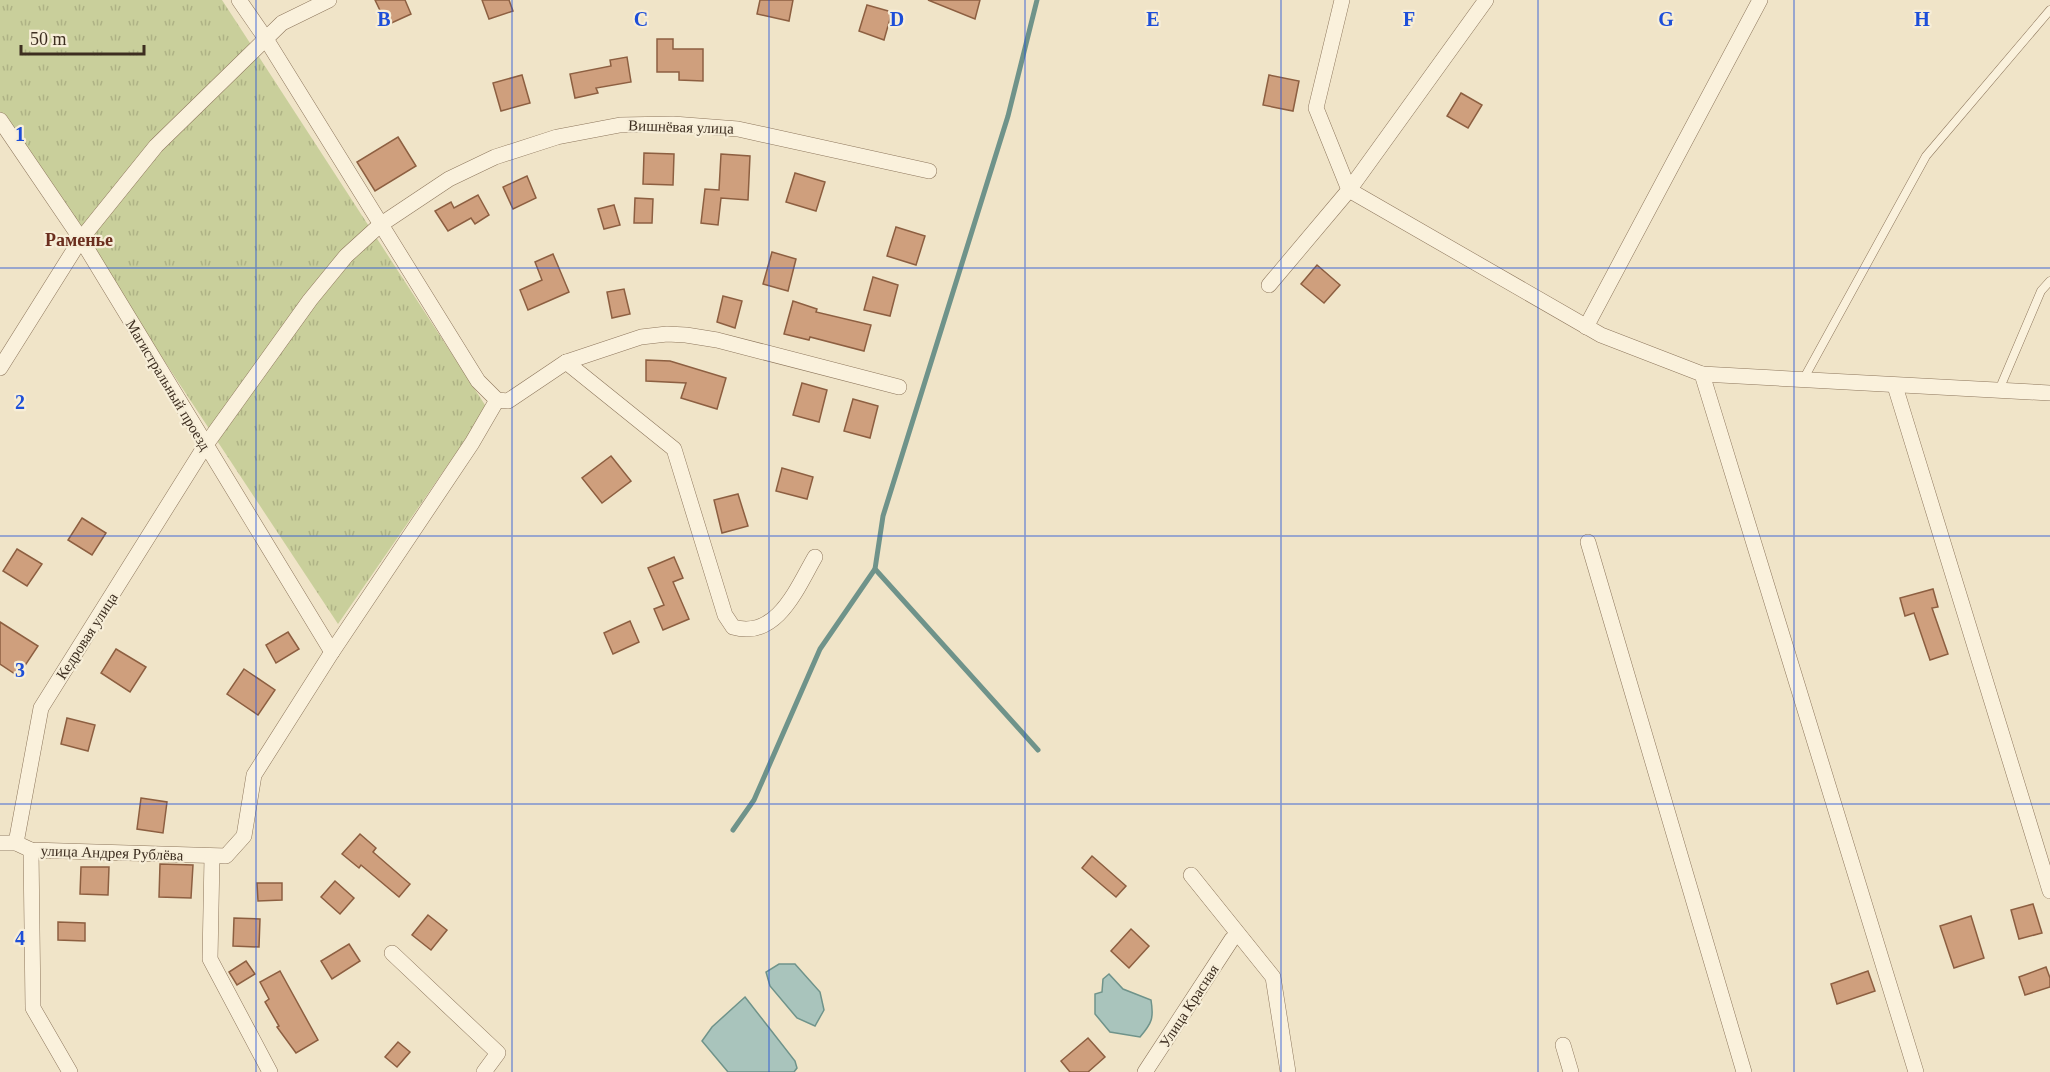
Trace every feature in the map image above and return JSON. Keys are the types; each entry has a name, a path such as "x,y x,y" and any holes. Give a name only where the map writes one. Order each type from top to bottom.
{"street":[{"path":"239,0 266,39 478,381 497,400 508,401 566,362 641,337 667,334 717,340 899,387"},
{"path":"0,368 81,239 156,146 282,23 329,0"},
{"path":"1342,0 1316,108 1349,190 1600,335 1702,374 2050,393"},
{"path":"1269,285 1349,190 1486,0"},
{"path":"1587,327 1760,0"},
{"name":"Магистральный проезд","path":"0,120 81,239 332,652"},
{"name":"Вишнёвая улица","path":"205,446 309,300 346,256 380,225 449,179 495,157 557,137 620,125 673,124 738,129 929,171"},
{"path":"566,362 674,449 725,615 733,627 745,631 756,629 773,621 788,604 815,557"},
{"path":"1702,374 1916,1072"},
{"path":"1895,386 2050,891"},
{"path":"270,1072 210,959 219,857 244,836 254,775 332,652 472,442 497,400"},
{"name":"Кедровая улица","path":"8,843 41,708 205,446"},
{"path":"1588,542 1744,1072"},
{"name":"улица Андрея Рублёва","path":"8,843 31,850 219,857"},
{"path":"31,850 33,1008 70,1072"},
{"path":"1191,875 1273,977 1288,1072"},
{"name":"Улица Красная","path":"1145,1072 1232,939"},
{"path":"392,953 498,1053 484,1072"},
{"path":"1563,1045 1571,1072"}],"lane":[{"path":"1803,380 1926,156 2050,10"},
{"path":"1999,391 2041,291 2050,280"}],"green space":[{"path":"0,0 222,0 487,408 338,624 0,112"}],"water":[{"path":"779,964 795,964 820,992 824,1010 815,1026 797,1018 770,986 766,972"},
{"path":"1109,974 1123,989 1151,1000 1151,1020 1140,1037 1110,1032 1095,1014 1095,994 1102,992 1103,979"},
{"path":"745,997 795,1061 797,1068 794,1072 728,1072 702,1041 712,1027"}],"building":[{"path":"375,0 405,0 411,14 387,25"},
{"path":"482,0 509,0 513,11 489,19"},
{"path":"760,0 793,0 789,21 757,14"},
{"path":"928,0 980,0 975,19"},
{"path":"867,5 892,12 884,40 859,31"},
{"path":"657,39 673,39 673,49 703,49 703,81 679,80 679,72 657,72"},
{"path":"627,57 631,82 596,88 598,93 575,98 570,74 611,66 610,60"},
{"path":"522,75 530,103 501,111 493,83"},
{"path":"1269,75 1299,81 1293,111 1263,105"},
{"path":"1461,93 1482,105 1468,128 1447,116"},
{"path":"398,137 416,166 375,191 357,162"},
{"path":"644,153 674,154 673,185 643,184"},
{"path":"721,154 750,156 748,200 721,198 718,225 701,223 705,189 719,190"},
{"path":"795,173 825,182 816,211 786,202"},
{"path":"527,176 536,198 513,209 503,187"},
{"path":"478,195 489,215 475,224 471,218 448,231 435,211 451,202 454,208"},
{"path":"635,198 653,199 652,223 634,223"},
{"path":"614,205 620,225 604,229 598,209"},
{"path":"896,227 925,236 916,265 887,256"},
{"path":"772,252 796,259 788,291 763,284"},
{"path":"553,254 569,292 528,310 520,290 542,280 535,262"},
{"path":"1317,265 1340,285 1324,303 1301,284"},
{"path":"873,277 898,285 890,316 864,310"},
{"path":"624,289 630,314 612,318 607,292"},
{"path":"723,296 742,301 735,328 717,322"},
{"path":"793,301 817,309 816,312 871,325 864,351 810,337 809,340 784,334"},
{"path":"646,360 670,361 726,378 717,409 681,398 686,383 646,381"},
{"path":"802,383 827,390 819,422 793,415"},
{"path":"853,399 878,406 870,438 844,431"},
{"path":"611,456 631,481 602,503 582,478"},
{"path":"782,468 813,477 807,499 776,491"},
{"path":"738,494 748,526 722,533 714,500"},
{"path":"82,518 106,533 92,555 68,540"},
{"path":"17,549 42,564 27,586 3,571"},
{"path":"674,557 683,578 673,582 689,619 663,630 654,609 664,605 648,568"},
{"path":"1933,589 1938,607 1932,608 1948,654 1930,660 1914,613 1905,616 1900,598"},
{"path":"630,621 639,642 613,654 604,633"},
{"path":"0,622 38,646 18,676 0,664"},
{"path":"288,632 299,649 276,663 266,645"},
{"path":"116,649 146,667 130,692 101,673"},
{"path":"244,669 275,690 258,715 227,694"},
{"path":"67,718 95,725 88,751 61,744"},
{"path":"141,798 167,802 163,833 137,829"},
{"path":"360,834 376,848 373,852 410,884 399,897 361,865 359,868 342,854"},
{"path":"1092,856 1126,886 1116,897 1082,868"},
{"path":"160,864 193,865 191,898 159,897"},
{"path":"81,867 109,867 108,895 80,894"},
{"path":"335,881 354,898 340,914 321,897"},
{"path":"257,883 282,883 282,900 258,901"},
{"path":"2033,904 2042,933 2019,939 2011,910"},
{"path":"428,915 447,930 431,950 412,935"},
{"path":"1971,916 1984,958 1954,968 1940,926"},
{"path":"234,918 260,919 259,947 233,946"},
{"path":"58,922 85,923 85,941 58,940"},
{"path":"1131,929 1149,946 1129,968 1111,951"},
{"path":"349,944 360,961 332,979 321,961"},
{"path":"246,961 255,974 237,985 229,972"},
{"path":"2046,967 2050,987 2025,995 2019,977"},
{"path":"280,971 318,1040 296,1053 277,1027 279,1026 265,1002 269,999 260,982"},
{"path":"1868,971 1875,991 1837,1004 1831,984"},
{"path":"1088,1038 1105,1057 1088,1072 1070,1072 1061,1061"},
{"path":"398,1042 410,1052 397,1067 385,1057"}],"waterway":[{"path":"1037,0 1008,116 883,516 875,569 1038,750"},
{"path":"733,830 754,800 820,649 875,569"}],"district":[{"name":"Раменье","path":"79,240"}]}
